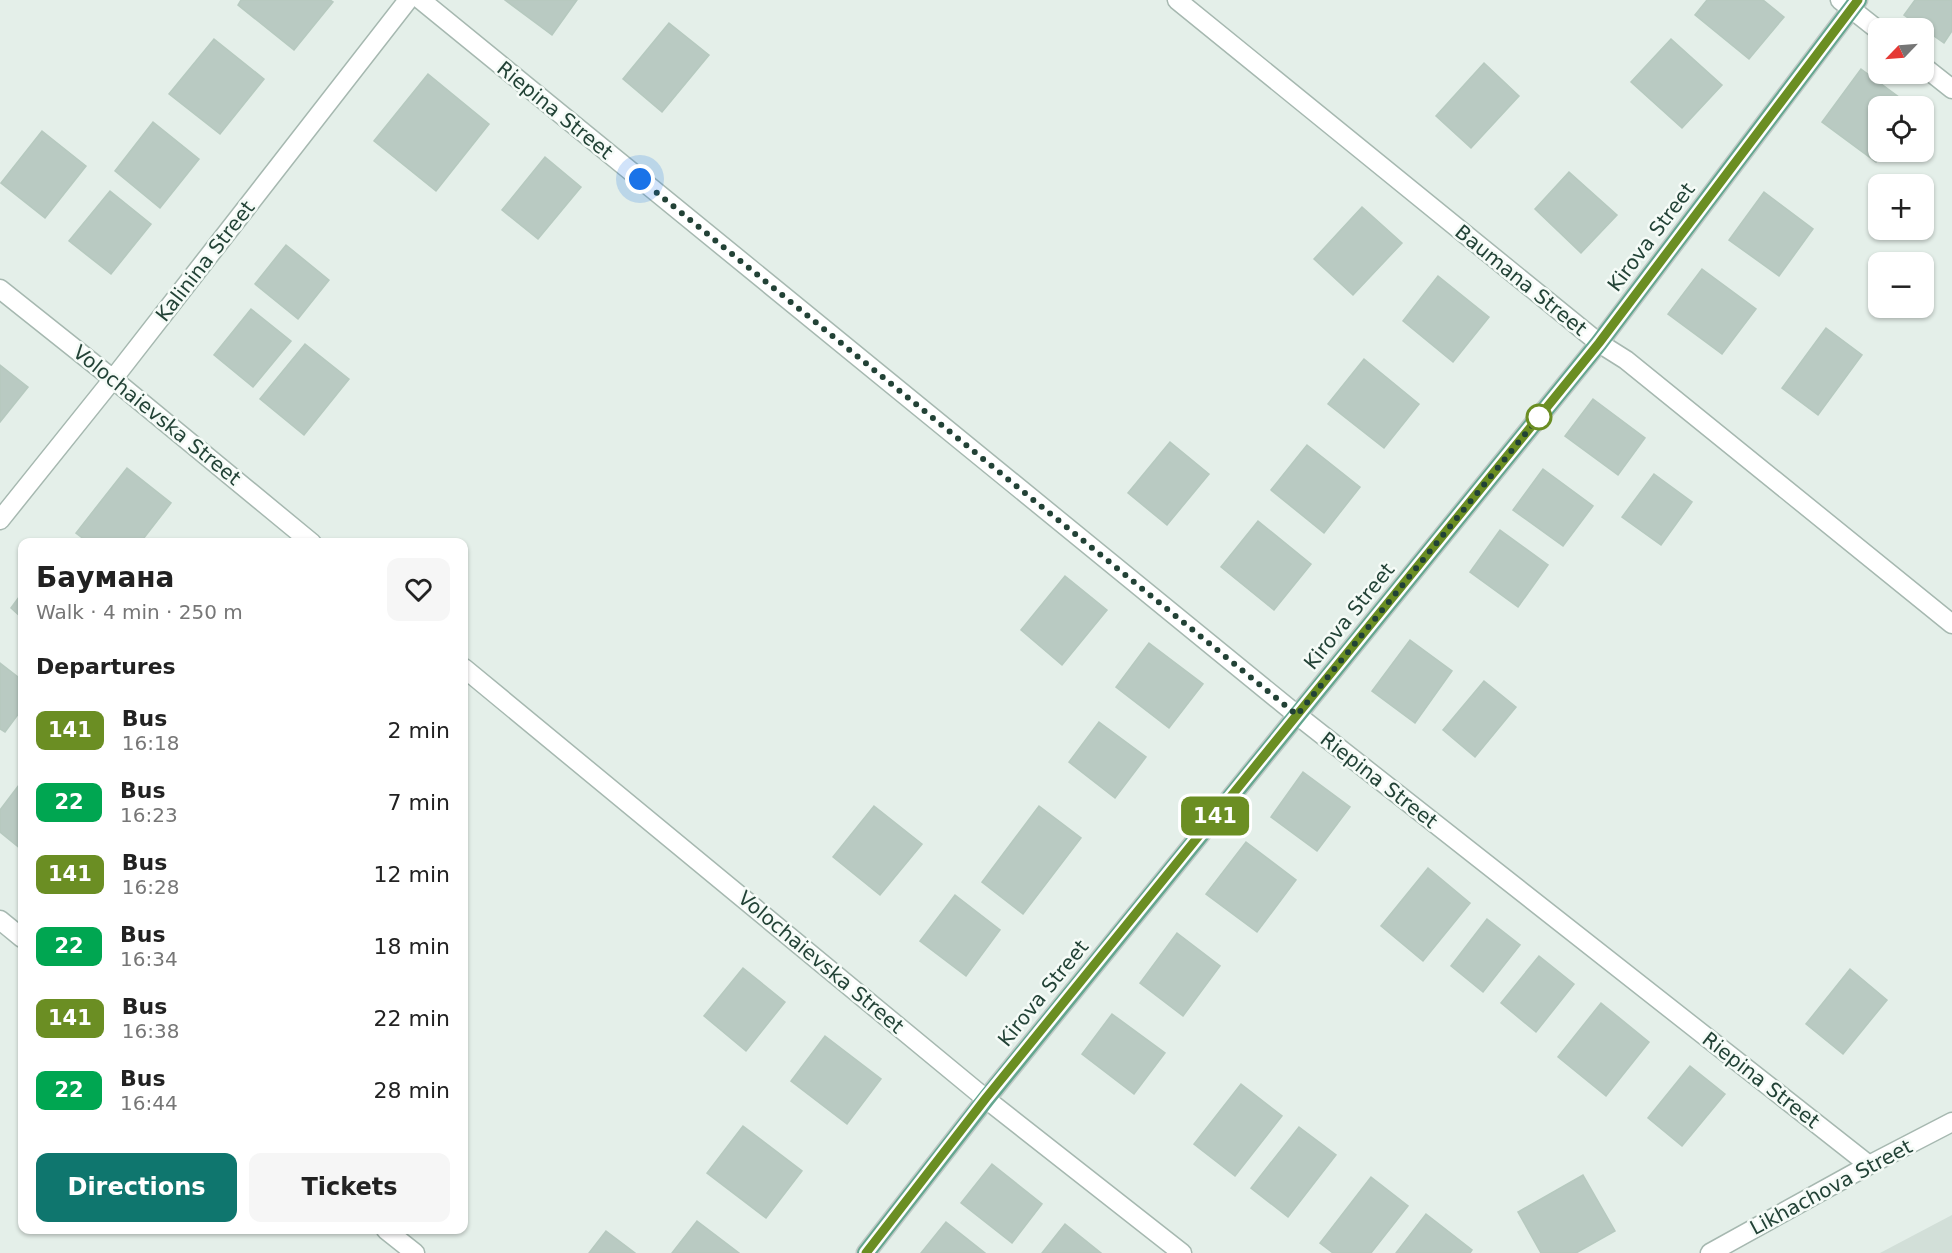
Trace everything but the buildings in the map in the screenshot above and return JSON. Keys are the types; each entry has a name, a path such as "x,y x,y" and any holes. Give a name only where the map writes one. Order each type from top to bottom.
{"main road":[{"name":"Kirova Street","path":"866,1253 986,1098 1599,343 1850,3"}],"street":[{"name":"Kalinina Street","path":"0,520 113,379 408,0"},
{"name":"Riepina Street","path":"421,0 1297,715 1869,1165"},
{"name":"Baumana Street","path":"1177,0 1599,343 1626,360 1952,624"},
{"path":"1850,3 1868,20"},
{"path":"1934,75 1952,89"},
{"name":"Volochaievska Street","path":"0,289 306,538"},
{"name":"Volochaievska Street","path":"468,671 986,1098 1182,1253"},
{"path":"0,920 18,935"},
{"name":"Likhachova Street","path":"1710,1253 1952,1122"},
{"path":"391,1234 415,1253"}],"shaded area":[{"path":"1952,1215 1952,1253 1880,1253"}],"bus line":[{"name":"141","path":"866,1253 986,1098 1599,343 1858,0"}],"route":[{"path":"640,179 1297,715 1539,417"}]}
